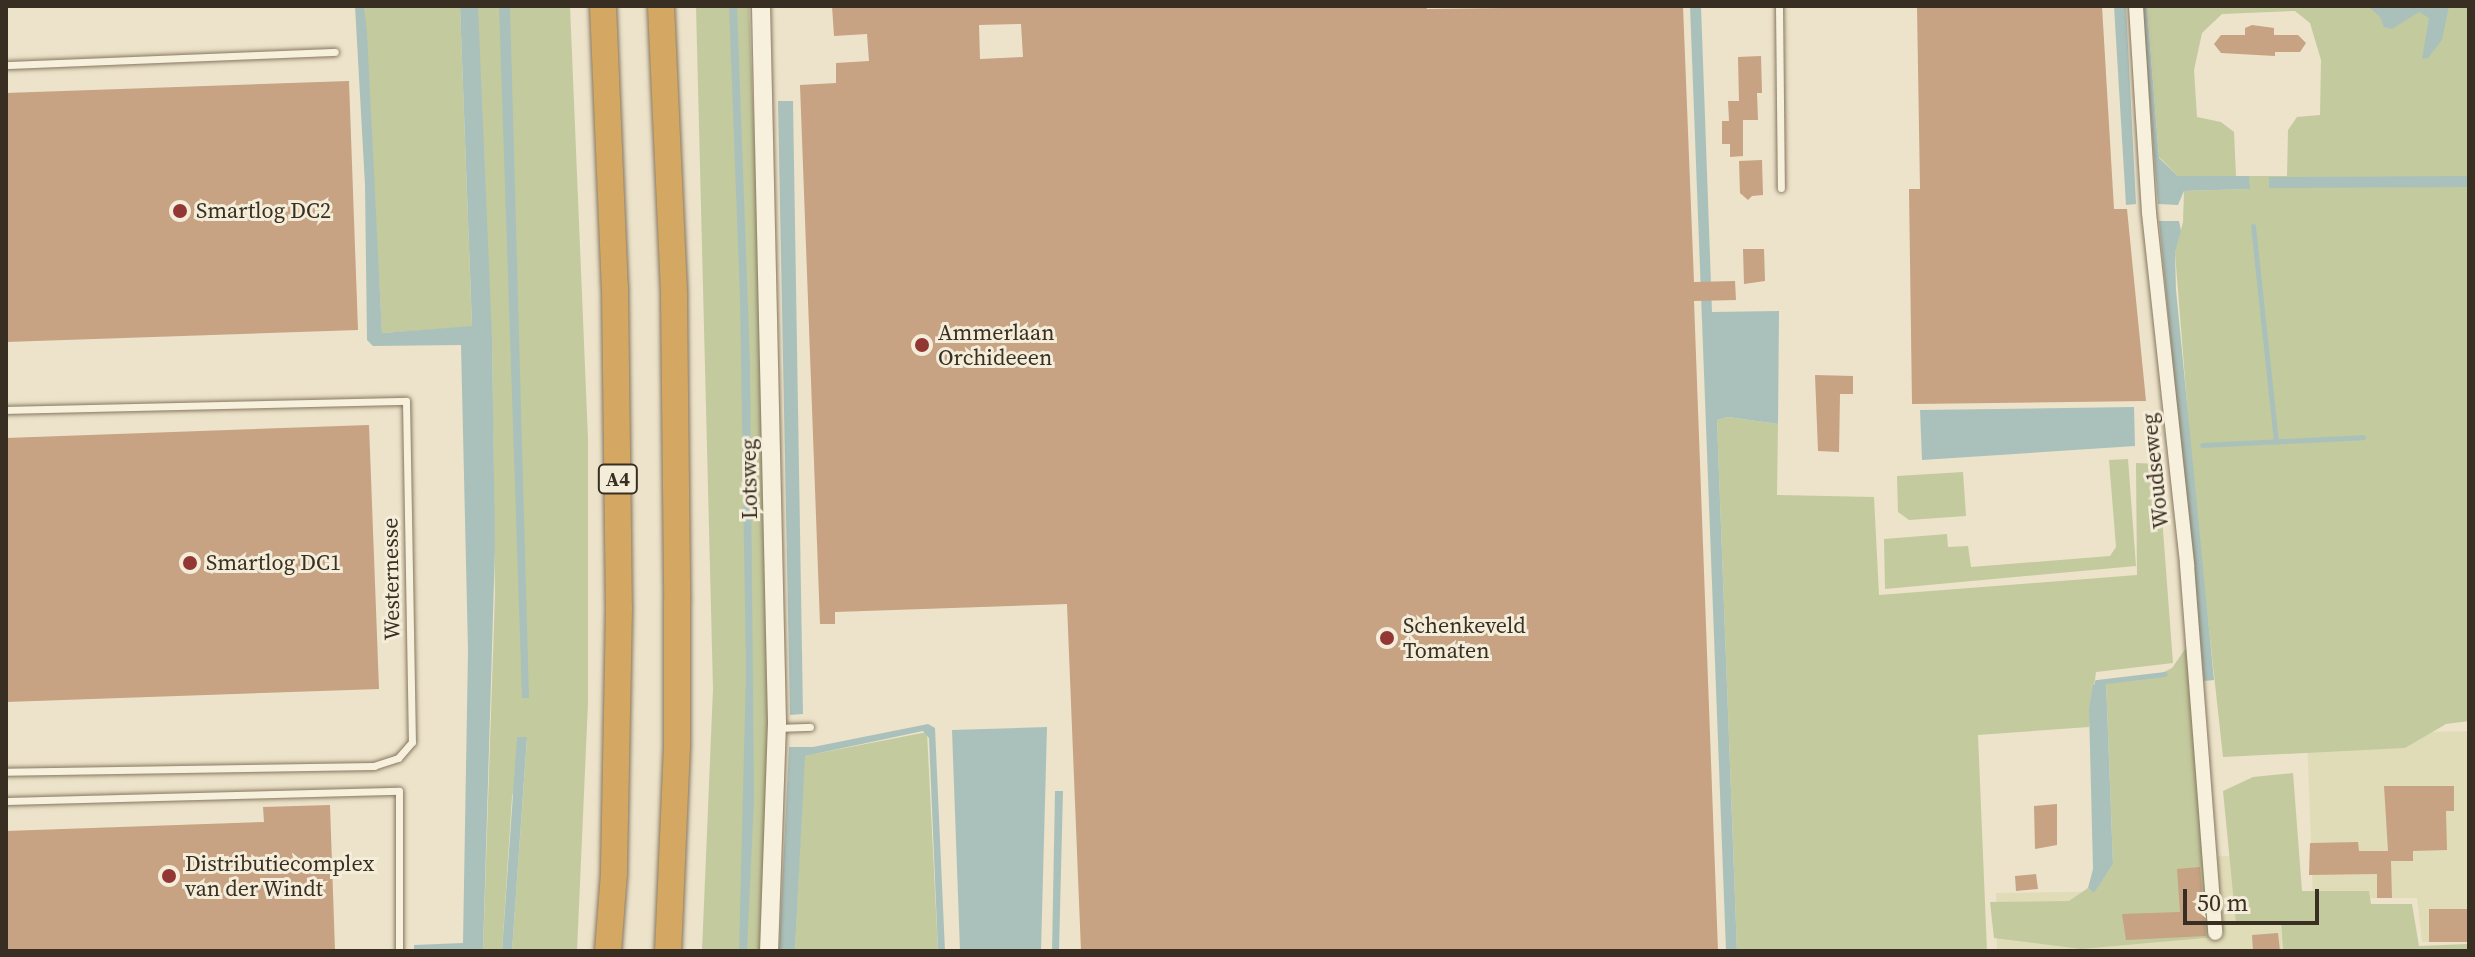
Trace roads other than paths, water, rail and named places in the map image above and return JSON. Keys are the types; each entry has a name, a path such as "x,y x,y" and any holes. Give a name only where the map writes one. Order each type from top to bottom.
{"highway":[{"name":"A4","path":"603,6 615,287 619,608 614,873 608,951"},
{"path":"661,6 674,296 677,587 677,746 668,951"}],"street":[{"name":"Lotsweg","path":"761,6 777,728 769,951"},
{"name":"Woudseweg","path":"2136,6 2149,213 2187,565 2215,933"}],"lane":[{"path":"1779,6 1781,188"},
{"path":"6,65 335,52"},
{"name":"Westernesse","path":"6,410 406,401 412,742 398,758 374,766 6,772"},
{"path":"777,728 810,727"},
{"path":"6,801 399,791 399,951"}],"water":[{"path":"355,6 364,6 367,32 382,333 472,326 460,6 478,6 492,337 495,547 483,951 414,951 414,945 463,943 468,650 461,345 373,346 367,340 365,185"},
{"path":"499,6 510,6 529,698 522,698"},
{"path":"729,6 737,6 750,361 754,800 747,951 739,951 746,671 740,298"},
{"path":"1690,6 1701,6 1712,312 1779,311 1778,424 1728,417 1717,420 1737,951 1726,951"},
{"path":"2114,6 2126,6 2136,204 2126,205"},
{"path":"2142,6 2147,6 2159,158 2178,176 2249,176 2250,189 2184,191 2178,205 2158,204"},
{"path":"2368,6 2449,6 2442,40 2428,58 2422,59 2429,18 2419,12 2392,29 2384,27 2380,17"},
{"path":"778,101 793,101 803,714 790,715"},
{"path":"2469,176 2469,187 2269,188 2269,177"},
{"path":"2159,221 2179,221 2181,231 2175,253 2176,290 2214,680 2204,681"},
{"path":"2134,407 2135,446 1922,460 1920,410"},
{"path":"2106,680 2113,864 2094,893 2088,888 2093,869 2089,709 2093,685"},
{"path":"928,724 935,728 945,951 938,951 929,738 923,731 805,756 795,951 779,951 789,747 813,747"},
{"path":"1047,727 1041,951 960,951 952,730"},
{"path":"517,737 527,737 512,951 502,951"},
{"path":"1055,791 1063,791 1059,951 1052,951"}],"waterway":[{"path":"2253,226 2276,442"},
{"path":"2202,445 2363,437"},
{"path":"2097,689 2097,682 2165,674"}],"place":[{"name":"Smartlog DC2","path":"180,211"},
{"name":"Ammerlaan Orchideeen","path":"922,345"},
{"name":"Smartlog DC1","path":"190,563"},
{"name":"Schenkeveld Tomaten","path":"1387,638"},
{"name":"Distributiecomplex van der Windt","path":"169,876"}]}
